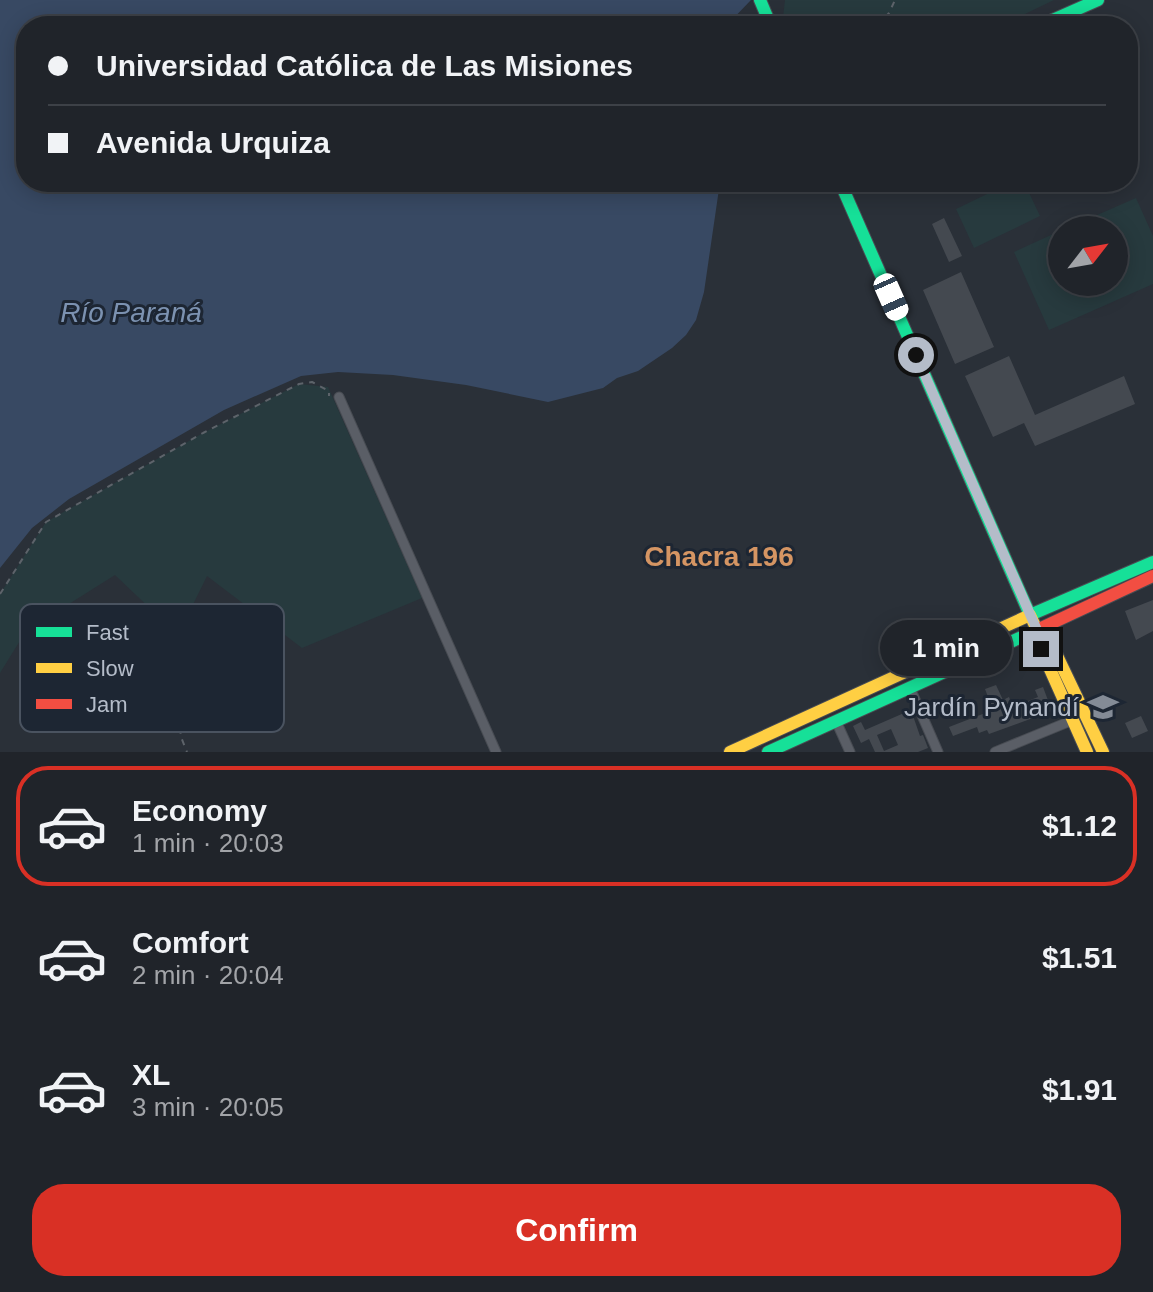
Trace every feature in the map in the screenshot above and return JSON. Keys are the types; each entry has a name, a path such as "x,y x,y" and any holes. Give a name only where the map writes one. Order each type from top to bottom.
{"main road":[{"path":"1062,16 1098,0"},
{"path":"844,192 1037,630 1041,649 1087,752"},
{"path":"730,752 1153,562"},
{"path":"768,752 1153,576"},
{"path":"1037,630 1051,643 1103,752"}],"street":[{"path":"339,397 496,752"},
{"path":"910,688 938,752"},
{"path":"995,752 1073,720"},
{"path":"836,721 850,752"}],"path":[{"path":"0,594 46,522 203,433 299,384 312,382 321,386 329,391 329,400 344,408"},
{"path":"180,732 187,752"}],"green space":[{"path":"785,0 1054,0 1021,16 783,16"},
{"path":"991,192 1029,192 1040,216 974,248 956,209"},
{"path":"1136,198 1153,236 1153,284 1128,295 1128,216 1095,216"},
{"path":"1048,236 1048,296 1126,296 1049,330 1014,252"},
{"path":"299,384 328,387 422,598 302,648 284,634 284,604 244,604 207,576 193,604 145,604 115,575 69,604 20,604 20,641 0,673 0,594 46,522 203,433"}],"water":[{"name":"Río Paraná","path":"0,0 751,0 736,16 16,16 16,192 719,192 704,292 696,320 672,348 638,371 617,378 603,388 548,402 466,385 393,375 338,372 301,376 224,410 69,499 32,528 0,568"}],"building":[{"path":"944,218 962,256 949,262 932,224"},
{"path":"961,272 994,347 955,364 923,290"},
{"path":"1009,356 1035,415 1124,376 1135,404 1035,446 1024,423 993,437 965,376"},
{"path":"1153,600 1153,631 1136,640 1125,611"},
{"path":"996,685 1003,700 1009,697 1013,707 1038,697 1035,690 1043,687 1052,711 989,734 987,730 979,733 977,727 953,736 949,727 993,710 985,689"},
{"path":"1107,694 1115,714 1106,718 1098,698"},
{"path":"911,710 920,736 923,735 928,748 918,752 875,752 869,739 861,743 853,726 861,722 865,730","holes":["891,729 898,745 884,751 877,735"]},
{"path":"1141,716 1148,731 1132,738 1125,723"}],"traffic: fast":[{"path":"760,0 767,16"},
{"path":"1062,16 1098,0"},
{"path":"844,192 1030,615 1153,562"},
{"path":"768,752 1037,630"}],"traffic: slow":[{"path":"730,752 1030,615 1041,649 1087,752"},
{"path":"1037,630 1051,643 1103,752"}],"traffic: jam":[{"path":"1037,630 1153,576"}],"place":[{"name":"Jardín Pynandí","path":"1103,707"}],"district":[{"name":"Chacra 196","path":"719,556"}],"route":[{"path":"916,355 1037,630 1041,649"}]}
